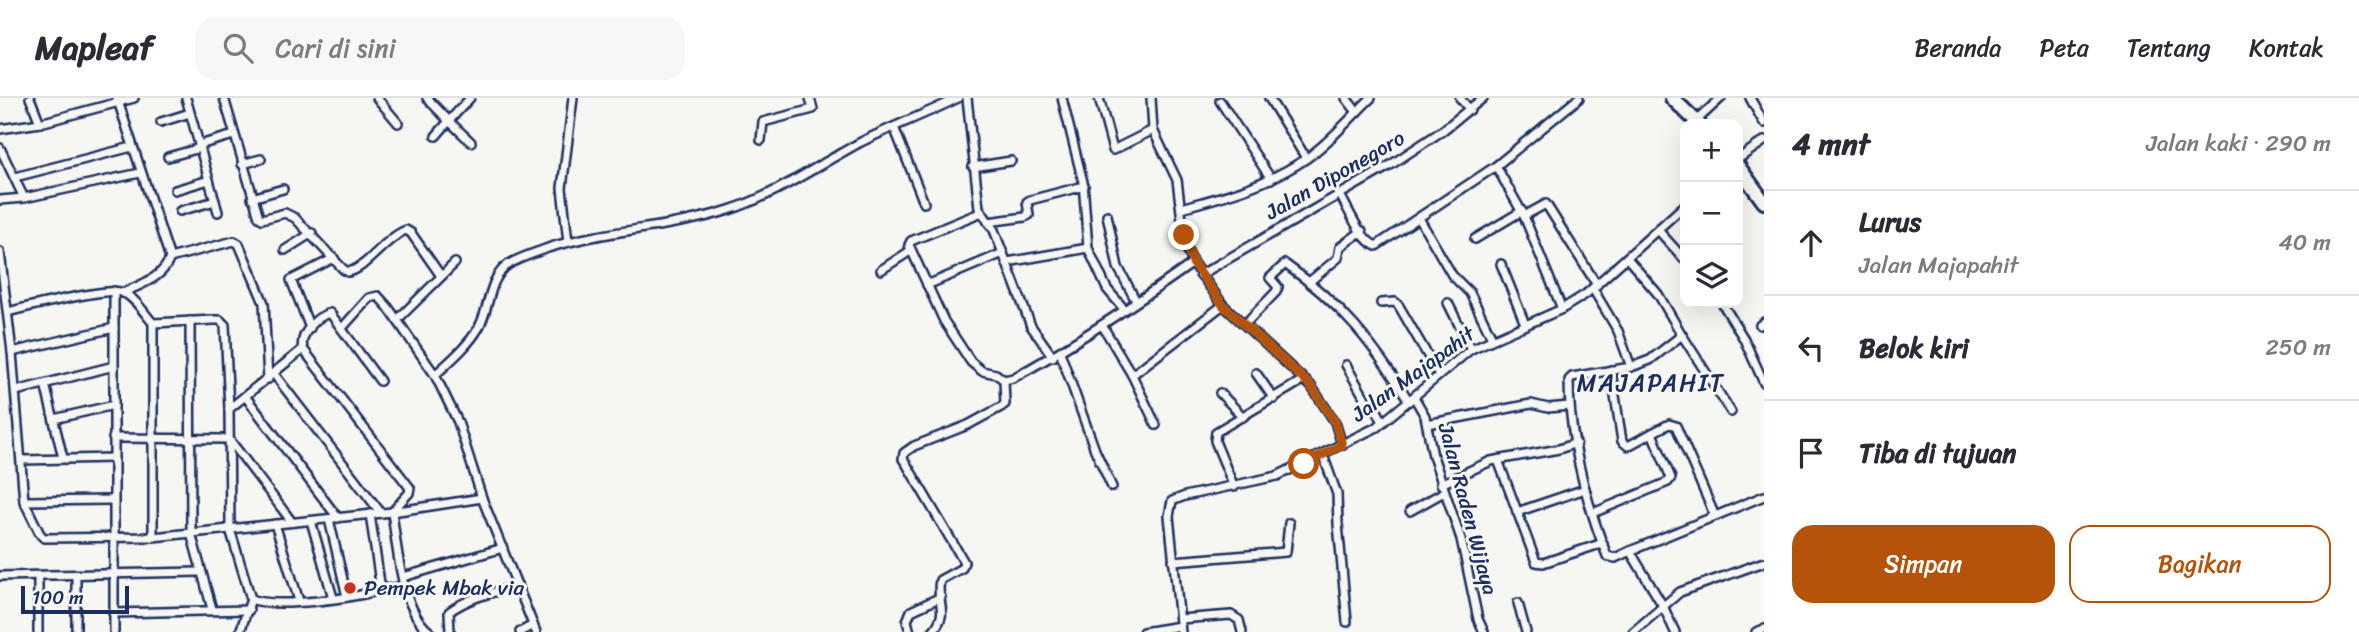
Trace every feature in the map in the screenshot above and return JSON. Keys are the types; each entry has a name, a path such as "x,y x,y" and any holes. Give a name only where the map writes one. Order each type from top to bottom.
{"highway":[{"path":"1672,98 1695,119"},
{"path":"1743,173 1764,202"}],"street":[{"path":"30,98 40,123"},
{"path":"0,129 40,123 117,100 134,98"},
{"path":"186,98 218,212"},
{"path":"224,98 260,218 285,213 295,218 312,233 343,270 353,272 406,230 411,233 441,276"},
{"path":"377,98 398,123"},
{"path":"427,98 471,142"},
{"path":"436,136 470,98"},
{"path":"568,242 562,188 573,98"},
{"path":"761,140 765,120 813,109 810,98"},
{"path":"435,375 477,331 486,313 493,281 501,270 527,256 568,242 687,221 733,209 780,188 864,141 958,98"},
{"path":"967,98 978,204 1007,262 1031,326 1052,357"},
{"path":"1062,98 1084,186 1088,247 1103,282 1124,309"},
{"path":"1099,98 1113,150 1153,130"},
{"path":"1151,98 1153,130 1177,180 1185,244 1193,263 1223,305 1311,386 1334,420 1342,445"},
{"path":"1269,98 1306,158"},
{"path":"1346,98 1357,112"},
{"path":"1181,208 1245,190 1271,179 1306,158 1371,98"},
{"path":"1460,98 1470,110"},
{"name":"Jalan Diponegoro","path":"1200,275 1416,149 1483,98"},
{"path":"1340,195 1371,244 1376,246 1496,166 1579,98"},
{"path":"1701,119 1721,98"},
{"path":"1750,98 1763,119"},
{"path":"117,100 170,258 156,277 123,293"},
{"path":"1220,101 1271,179"},
{"path":"161,122 190,114"},
{"path":"894,127 924,203"},
{"path":"168,157 234,135"},
{"path":"1743,156 1764,141"},
{"path":"15,177 132,147"},
{"path":"0,148 24,198"},
{"path":"242,164 261,159"},
{"path":"973,167 1011,162"},
{"path":"1496,166 1523,214 1562,309"},
{"path":"0,200 24,198 140,173"},
{"path":"175,190 209,180"},
{"path":"988,222 1025,217 1028,215 1027,202 1030,200 1084,186"},
{"path":"252,198 283,190"},
{"path":"180,211 215,201"},
{"path":"1475,239 1546,204 1618,331 1631,367"},
{"name":"Jalan Majapahit","path":"1173,561 1169,516 1172,501 1277,476 1383,422 1471,349 1562,309 1595,287 1680,209"},
{"path":"932,632 943,616 940,580 962,568 964,562 903,458 904,453 914,446 968,425 1001,407 1006,400 1004,380 996,374 982,372 971,362 944,321 909,245 911,241 982,212"},
{"path":"1107,215 1118,267 1136,301"},
{"path":"1419,218 1452,275 1469,293 1492,338"},
{"path":"1658,229 1680,254"},
{"path":"1309,282 1338,258 1340,247 1362,231"},
{"path":"285,250 312,233"},
{"path":"170,258 234,241 239,244 264,303 271,376 381,513"},
{"path":"1007,262 1088,247"},
{"path":"881,270 910,251"},
{"path":"0,252 23,460 24,501 44,538 153,537 333,519 482,498"},
{"path":"927,285 1003,253"},
{"path":"310,328 291,280 334,258"},
{"path":"1627,258 1658,294 1731,412"},
{"path":"397,320 455,263"},
{"path":"1004,380 1052,357 1193,263"},
{"name":"Jalan Raden Wijaya","path":"1245,324 1276,292 1278,287 1270,278 1283,264 1309,282 1363,334 1412,399 1427,424 1431,450 1461,539 1478,619 1484,632"},
{"path":"1501,264 1525,324"},
{"path":"8,312 114,291 123,293 153,323 153,537"},
{"path":"114,291 114,632"},
{"path":"343,327 374,296 378,296 435,375 458,422 482,498 535,629 520,632"},
{"path":"1381,303 1397,303 1439,375"},
{"path":"1448,303 1471,349"},
{"path":"1132,375 1223,305"},
{"path":"1725,308 1742,334 1764,383"},
{"path":"380,381 343,327 330,313 327,312 302,339 303,349 409,486 409,493 392,512"},
{"path":"153,323 220,320 225,324 230,529 251,599 240,632"},
{"path":"190,321 191,533 212,609"},
{"path":"1102,325 1132,375 1156,425"},
{"path":"12,352 114,328"},
{"path":"1682,335 1650,359 1631,367 1571,378 1569,407 1585,489 1607,556 1615,558 1714,514 1764,496"},
{"path":"229,409 303,349"},
{"path":"1060,352 1095,450 1112,487"},
{"path":"1755,362 1764,358"},
{"path":"1346,365 1367,402 1375,407 1383,422"},
{"path":"16,391 114,366"},
{"path":"1611,370 1622,441 1628,446 1633,445 1669,424 1676,426 1714,514"},
{"path":"1256,373 1275,399"},
{"path":"1234,487 1214,438 1218,430 1275,399 1303,380"},
{"path":"45,384 64,458"},
{"path":"1220,393 1243,417"},
{"path":"245,396 333,519 347,597"},
{"path":"1427,424 1531,404 1548,408 1569,407"},
{"path":"54,419 114,405"},
{"path":"1593,513 1670,480 1652,433"},
{"path":"113,438 229,439"},
{"path":"229,439 292,522"},
{"path":"1410,511 1442,488 1498,460 1559,449 1576,443"},
{"path":"1322,455 1338,494 1338,524 1347,622"},
{"path":"23,460 113,458"},
{"path":"1498,460 1536,562 1543,563 1603,543"},
{"path":"1517,512 1585,489"},
{"path":"24,501 113,500"},
{"path":"392,512 405,586 414,613 422,626 430,632"},
{"path":"370,514 380,590"},
{"path":"311,521 333,598"},
{"path":"1180,626 1173,561 1286,552 1289,523"},
{"path":"275,524 299,601"},
{"path":"403,577 503,548"},
{"path":"1630,551 1663,606 1675,632"},
{"path":"1633,632 1685,590 1764,562"},
{"path":"0,576 200,572"},
{"path":"76,576 76,632"},
{"path":"38,577 38,632"},
{"path":"251,599 267,603 347,597 405,586"},
{"path":"450,632 449,612 470,600 517,586"},
{"path":"911,632 907,621 911,611 940,597"},
{"path":"1518,603 1527,632"},
{"path":"113,613 249,610"},
{"path":"1143,632 1231,615 1239,620 1242,632"},
{"path":"1756,632 1764,629"}],"place":[{"name":"Pempek Mbak via","path":"350,588"}],"district":[{"name":"MAJAPAHIT","path":"1651,383"}],"route":[{"path":"1184,235 1193,263 1223,305 1311,386 1335,422 1342,445 1304,464"}]}
